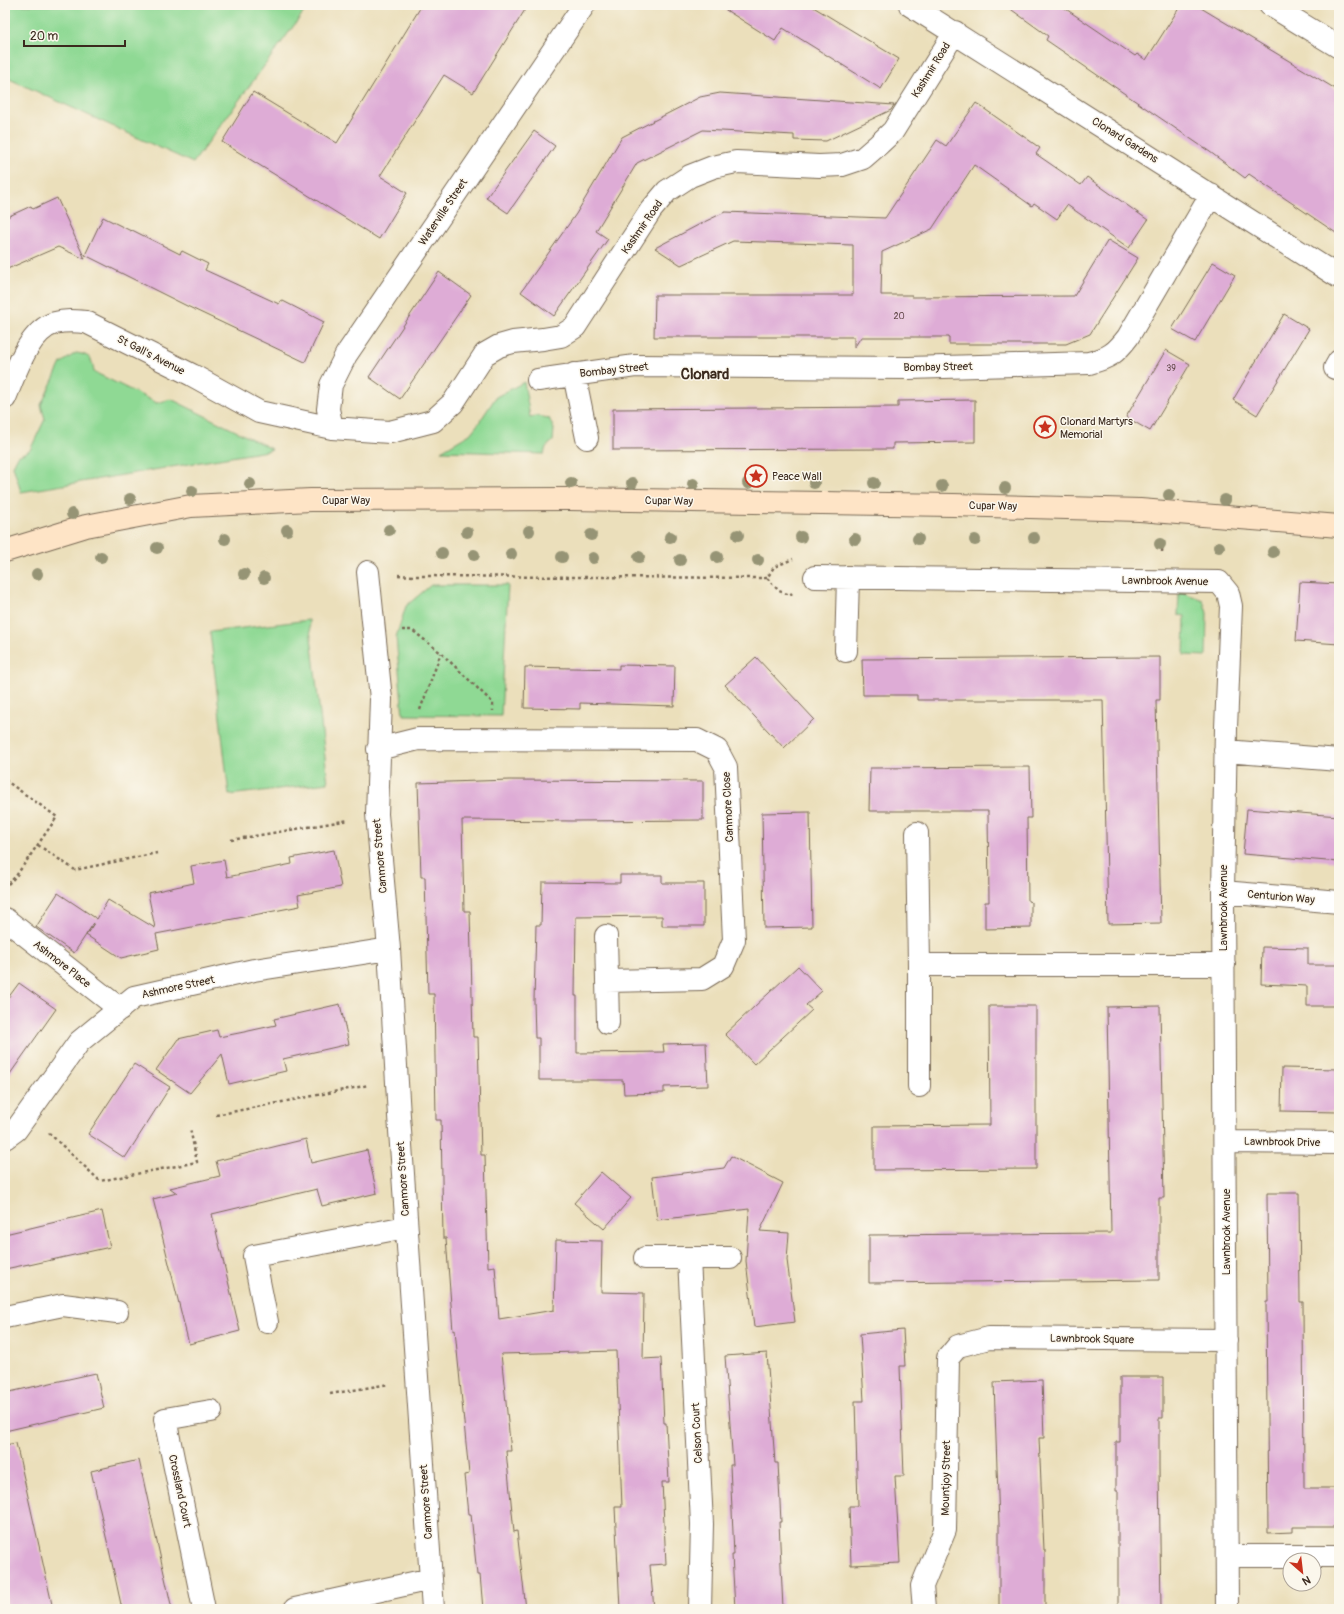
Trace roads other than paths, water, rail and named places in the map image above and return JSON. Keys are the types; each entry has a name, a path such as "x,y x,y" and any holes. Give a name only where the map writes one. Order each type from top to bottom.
{"street":[{"name":"Waterville Street","path":"332,428 328,409 331,385 346,355 584,5"},
{"name":"Clonard Gardens","path":"910,5 955,32 1339,278"},
{"path":"1270,5 1339,47"},
{"name":"Kashmir Road","path":"332,428 390,432 433,421 453,403 485,354 498,346 513,342 561,336 575,327 651,210 668,191 690,176 713,167 736,162 819,166 842,165 863,158 893,131 955,32"},
{"name":"Bombay Street","path":"538,380 635,366 909,368 1089,363 1105,359 1117,351 1128,337 1211,195"},
{"name":"St Gall's Avenue","path":"5,398 26,350 38,334 53,324 69,320 86,322 259,412 332,428"},
{"name":"Bombay Street","path":"574,374 587,438"},
{"name":"Cupar Way","path":"5,551 86,526 191,506 311,500 569,499 953,505 1140,510 1339,526"},
{"name":"Canmore Street","path":"368,572 381,699 376,814 389,949 396,1080 433,1609"},
{"name":"Lawnbrook Avenue","path":"815,577 1219,582 1228,593 1231,606 1225,751 1223,892 1228,1609"},
{"path":"846,651 848,577"},
{"name":"Canmore Close","path":"378,749 418,739 492,739 697,740 716,750 726,767 734,940 723,966 702,979 607,981"},
{"path":"1225,751 1339,760"},
{"path":"917,833 919,1086"},
{"name":"Centurion Way","path":"1223,892 1339,902"},
{"name":"Ashmore Place","path":"5,919 120,1009"},
{"path":"606,936 608,1023"},
{"name":"Ashmore Street","path":"5,1138 16,1130 80,1042 134,997 254,970 389,949"},
{"path":"919,965 1224,965"},
{"name":"Lawnbrook Drive","path":"1225,1142 1339,1143"},
{"path":"267,1322 254,1256 406,1227"},
{"path":"645,1258 730,1258"},
{"name":"Celson Court","path":"689,1258 702,1524 700,1609"},
{"path":"5,1316 63,1305 117,1312"},
{"name":"Lawnbrook Square","path":"958,1346 989,1338 1226,1340"},
{"name":"Mountjoy Street","path":"924,1609 922,1586 945,1530 948,1358 958,1346"},
{"name":"Crossland Court","path":"204,1609 165,1419 211,1411"},
{"path":"1227,1556 1339,1556"},
{"path":"295,1609 431,1578"}],"place":[{"name":"Clonard Martyrs Memorial","path":"1045,427"},
{"name":"Peace Wall","path":"756,476"}],"district":[{"name":"Clonard","path":"705,374"}]}
